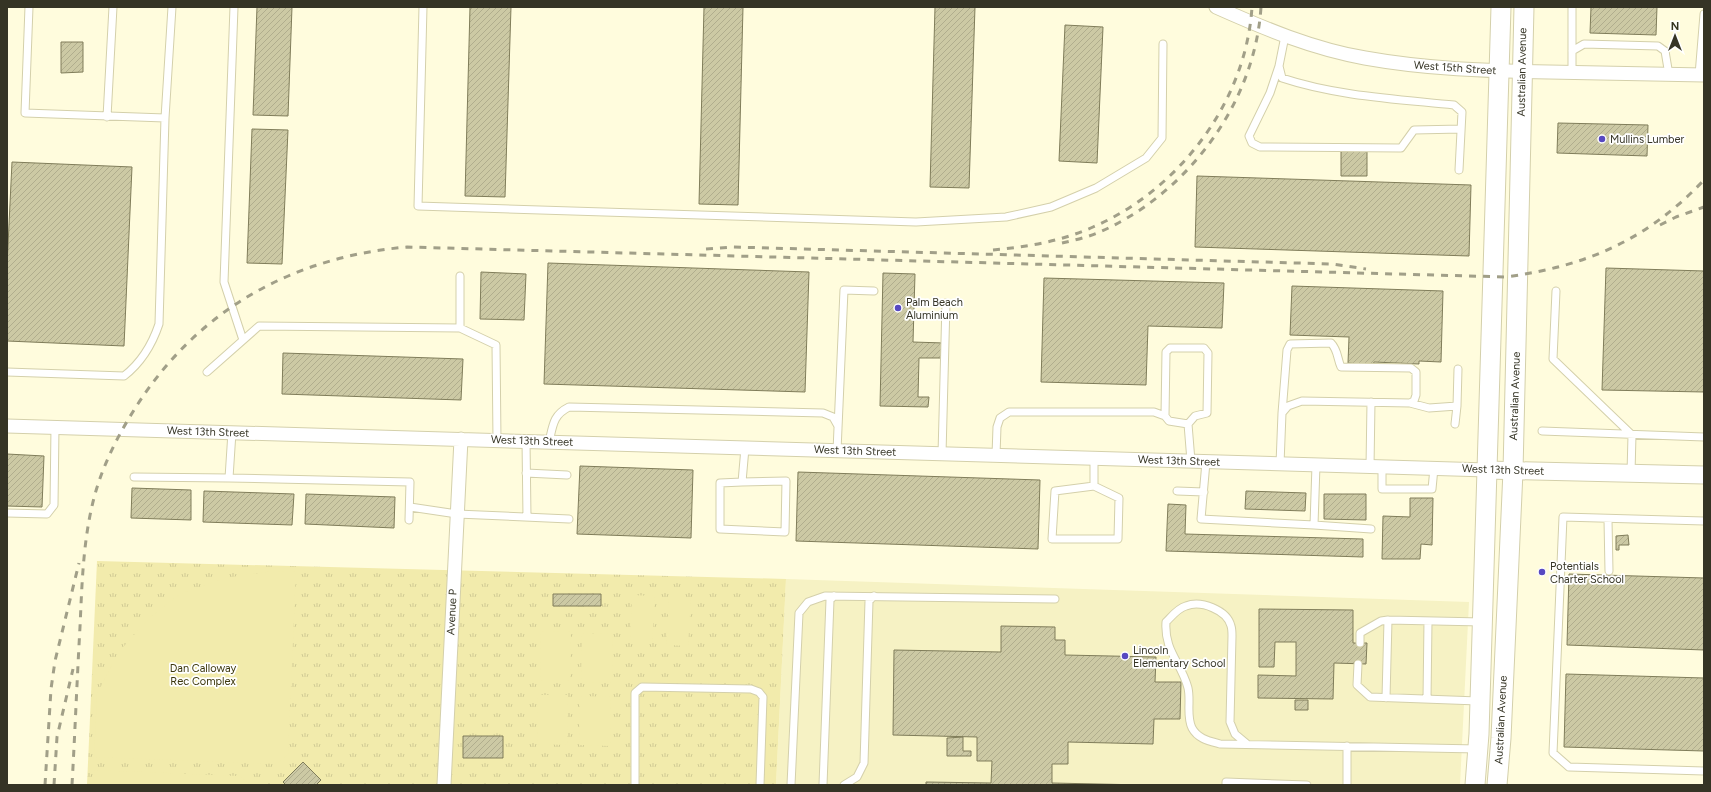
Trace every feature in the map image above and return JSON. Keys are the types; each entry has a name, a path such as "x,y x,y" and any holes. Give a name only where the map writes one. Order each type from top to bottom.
{"main road":[{"name":"Australian Avenue","path":"1475,785 1480,701 1502,7"},
{"name":"Australian Avenue","path":"1497,785 1501,738 1513,471 1524,7"}],"street":[{"name":"West 15th Street","path":"1216,7 1251,23 1303,42 1363,58 1418,66 1499,71 1702,75"},
{"name":"West 13th Street","path":"7,426 1513,471 1704,475"},
{"name":"Avenue P","path":"444,785 461,439"}],"lane":[{"path":"29,7 25,113 165,118"},
{"path":"107,117 113,7"},
{"path":"7,372 124,376 134,368 146,354 154,340 159,324 165,118 172,7"},
{"path":"234,7 224,282 243,340"},
{"path":"423,7 418,206 916,222 1006,217 1051,207 1096,188 1146,158 1162,138 1163,44"},
{"path":"1572,7 1572,72"},
{"path":"1702,75 1704,14"},
{"path":"1285,36 1279,66 1270,93 1249,136 1252,143 1260,147 1401,148 1414,130 1461,129"},
{"path":"1572,51 1584,44 1658,46 1665,51 1669,75"},
{"path":"1279,66 1282,78 1299,84 1373,96 1454,105 1462,112 1459,170"},
{"path":"460,276 460,328"},
{"path":"837,451 844,290 874,291"},
{"path":"1556,291 1553,359 1632,435 1632,474"},
{"path":"942,454 946,303"},
{"path":"207,372 259,326 460,328 496,345 497,440"},
{"path":"1280,464 1287,350 1290,344 1331,343 1336,348 1341,367 1411,368 1416,372 1416,395 1414,401 1410,403"},
{"path":"1165,416 1166,352 1170,348 1204,348 1208,353 1207,412 1195,416 1188,424 1191,461"},
{"path":"1455,424 1458,369"},
{"path":"1282,412 1288,406 1302,401 1410,403 1429,408 1457,406"},
{"path":"1371,402 1376,467 1382,489 1432,489 1434,468"},
{"path":"549,442 553,423 560,412 569,407 823,413 833,417 838,426"},
{"path":"996,455 997,427 1000,418 1009,412 1154,412 1165,416 1169,421 1188,424"},
{"path":"7,513 47,514 54,505 55,427"},
{"path":"1542,431 1632,435 1704,436"},
{"path":"229,478 232,432"},
{"path":"526,441 527,518"},
{"path":"742,482 745,448"},
{"path":"1094,458 1094,486"},
{"path":"1206,462 1201,519 1372,529"},
{"path":"1314,525 1316,465"},
{"path":"526,473 567,475"},
{"path":"134,477 410,482 409,520"},
{"path":"786,481 785,532 720,529 720,483 742,482 786,481"},
{"path":"1094,486 1119,498 1118,539 1052,539 1055,491 1094,486"},
{"path":"1177,491 1204,492"},
{"path":"410,507 457,514 569,520"},
{"path":"1704,521 1563,518 1553,754 1570,767 1704,771"},
{"path":"1608,520 1609,571"},
{"path":"791,785 799,613 808,602 825,596 1056,599"},
{"path":"823,785 830,600 834,596"},
{"path":"844,785 857,777 864,763 869,601 874,596"},
{"path":"1247,744 1235,734 1230,722 1231,625 1224,616 1214,608 1198,604 1186,606 1176,612 1166,622 1165,636 1184,675 1188,690 1192,727 1200,738 1220,744 1478,749"},
{"path":"1360,643 1360,633 1381,620 1482,622"},
{"path":"1386,698 1388,620"},
{"path":"1427,699 1428,621"},
{"path":"1358,664 1357,685 1370,697 1480,701"},
{"path":"635,785 635,693 642,687 751,689 759,692 763,697 760,785"},
{"path":"1347,746 1347,785"},
{"path":"1226,785 1226,782 1308,785"}],"shaded area":[{"name":"Lincoln Elementary School","path":"786,579 1469,602 1460,785 776,785"}],"green space":[{"name":"Dan Calloway Rec Complex","path":"97,561 786,579 776,785 87,785"},
{"path":"296,571 288,754 277,764 94,757 97,694 118,653 149,618 180,594 225,578 266,572"},
{"path":"632,595 655,596 652,643 630,642"},
{"path":"669,598 691,599 688,646 666,645"},
{"path":"541,631 571,632 570,681 540,680"},
{"path":"582,633 613,634 612,683 581,682"},
{"path":"538,695 568,695 567,745 537,744"},
{"path":"580,696 611,697 610,746 579,745"},
{"path":"94,770 240,776 250,785 95,785"}],"building":[{"path":"257,7 292,7 288,116 253,115"},
{"path":"470,7 511,7 505,197 465,196"},
{"path":"704,7 743,7 738,205 699,204"},
{"path":"935,7 975,7 969,188 930,187"},
{"path":"1591,7 1657,7 1656,35 1590,33"},
{"path":"1065,25 1103,27 1097,163 1059,161"},
{"path":"61,42 83,42 83,72 61,73"},
{"name":"Mullins Lumber","path":"1558,123 1648,125 1647,156 1557,153"},
{"path":"252,129 288,130 282,264 247,263"},
{"path":"1341,151 1367,151 1367,176 1341,176"},
{"path":"12,162 132,167 124,346 7,341 7,266"},
{"path":"1197,176 1471,185 1469,256 1195,247"},
{"path":"548,263 809,272 805,392 544,384"},
{"path":"1606,268 1704,271 1704,392 1602,390"},
{"path":"481,272 526,274 524,320 480,319"},
{"name":"Palm Beach Aluminium","path":"883,273 915,274 913,342 944,343 943,358 919,358 918,397 929,397 928,407 880,406"},
{"path":"1044,278 1224,283 1222,328 1148,326 1146,385 1041,382"},
{"path":"1292,286 1443,291 1441,362 1419,361 1419,364 1374,362 1373,365 1348,363 1349,337 1290,335"},
{"path":"283,353 463,359 461,400 282,394"},
{"path":"7,454 44,456 42,507 7,506"},
{"path":"580,466 693,470 691,538 577,534"},
{"path":"798,472 1040,480 1038,549 796,541"},
{"path":"132,488 191,490 191,520 131,518"},
{"path":"204,491 294,494 292,525 203,522"},
{"path":"1246,491 1306,493 1305,511 1245,509"},
{"path":"306,494 395,497 394,528 305,524"},
{"path":"1324,494 1366,494 1366,520 1324,519"},
{"path":"1410,498 1433,498 1432,545 1421,544 1420,559 1382,559 1383,516 1410,517"},
{"path":"1168,504 1186,505 1185,534 1363,539 1363,557 1166,551"},
{"path":"1628,535 1629,545 1619,545 1619,550 1616,550 1616,536"},
{"path":"1569,574 1704,578 1704,650 1567,645"},
{"path":"553,594 601,594 601,606 553,606"},
{"path":"1259,609 1353,610 1353,643 1367,643 1366,664 1334,663 1333,699 1258,698 1258,675 1296,676 1296,642 1275,642 1274,667 1259,667"},
{"path":"1001,626 1055,627 1055,640 1065,640 1065,655 1156,657 1155,682 1181,682 1180,719 1154,719 1153,744 1068,742 1068,764 1052,764 1052,783 1144,785 926,785 926,782 991,783 992,761 977,761 977,737 893,735 894,650 1001,652"},
{"path":"1566,674 1704,678 1704,751 1564,747"},
{"path":"1295,700 1308,700 1308,710 1295,710"},
{"path":"463,736 503,736 503,758 463,758"},
{"path":"963,737 963,751 971,751 971,756 947,756 947,738"},
{"path":"303,762 321,780 316,785 286,785 283,782"}],"railway":[{"path":"993,250 1044,243 1093,227 1124,211 1153,190 1180,166 1202,139 1222,109 1237,76 1247,42 1252,7"},
{"path":"1062,243 1102,231 1134,214 1163,193 1189,168 1212,140 1231,109 1246,77 1256,42 1261,7"},
{"path":"72,785 81,595 85,546 90,514 97,486 106,464 116,442 134,410 159,375 186,344 217,318 250,295 286,277 324,263 365,253 407,247 1506,277 1563,266 1614,247 1638,234 1660,219 1704,180"},
{"path":"1660,225 1676,217 1704,207"},
{"path":"706,249 733,247 1332,264 1366,269"},
{"path":"45,785 51,689 55,661 79,563"},
{"path":"54,785 57,737 73,669"}],"place":[{"name":"Mullins Lumber","path":"1602,139"},
{"name":"Palm Beach Aluminium","path":"898,308"},
{"name":"Potentials Charter School","path":"1542,572"},
{"name":"Lincoln Elementary School","path":"1125,656"}]}
